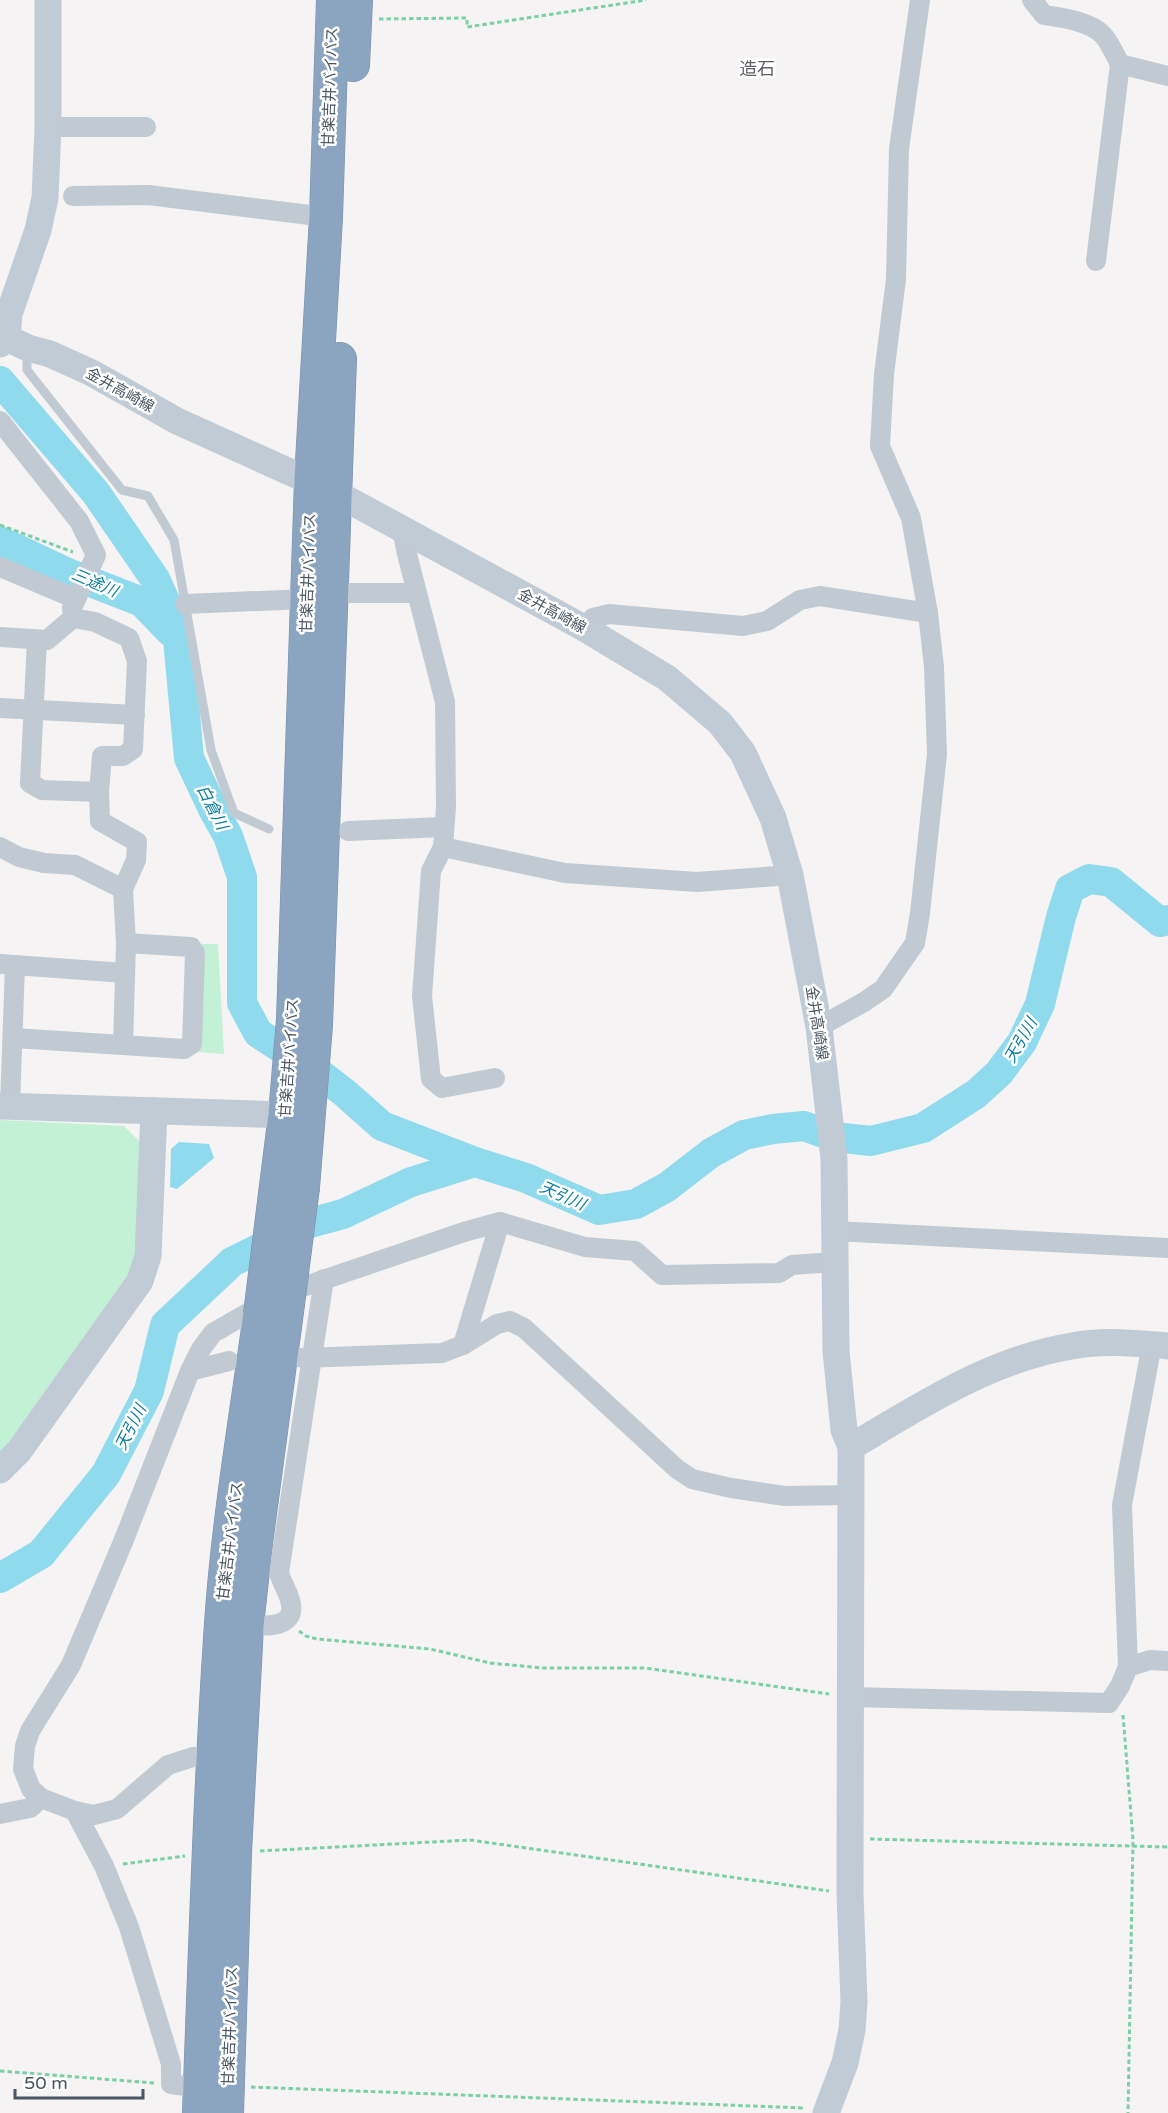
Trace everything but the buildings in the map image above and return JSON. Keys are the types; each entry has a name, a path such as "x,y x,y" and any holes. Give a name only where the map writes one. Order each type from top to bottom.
{"highway":[{"name":"甘楽吉井バイパス","path":"205,2097 222,1852 256,1543 274,1309 289,1191 295,1098 305,1023 323,486 326,218 348,7"},
{"name":"甘楽吉井バイパス","path":"323,486 348,7"},
{"name":"甘楽吉井バイパス","path":"222,1852 214,1757 221,1623 229,1542 274,1309"}],"main road":[{"path":"12,344 9,314 38,230 45,198 48,127 48,0"},
{"name":"金井高崎線","path":"12,344 50,354 92,373 177,421 323,486 584,628 667,678 720,723 743,753 756,778 773,818 790,875 819,1027 834,1158 834,1231"},
{"path":"5,1106 154,1111 295,1098"},
{"path":"0,1470 19,1451 140,1281 148,1256 154,1111"},
{"path":"827,2111 845,2063 852,2030 854,2002 850,1893 851,1447 844,1430 836,1351 834,1231"},
{"path":"851,1447 930,1399 1023,1358 1070,1346 1098,1342 1160,1345"}],"street":[{"path":"819,1027 883,989 915,943 937,754 934,667 928,613 911,518 880,446 885,374 896,279 899,149 920,0"},
{"path":"1032,0 1044,15 1088,26 1102,34 1120,64 1096,261"},
{"path":"1120,64 1168,76"},
{"path":"48,127 146,127"},
{"path":"73,196 148,195 326,218"},
{"path":"0,421 79,521 96,555 77,601 47,640 0,637"},
{"path":"402,529 406,554 445,702 446,807 442,847 431,871 422,996 431,1079 442,1088 495,1078"},
{"path":"0,567 77,601 95,622 129,638 137,661 133,749 123,756 102,756 99,792 100,821 137,842 136,860 123,889 126,943 123,1045"},
{"path":"185,604 417,593"},
{"path":"584,628 593,618 609,614 743,626 767,621 800,600 820,596 928,613"},
{"path":"37,640 30,783 42,790 99,792"},
{"path":"0,708 135,715"},
{"path":"348,831 444,827"},
{"path":"0,847 19,857 44,863 75,865 123,889"},
{"path":"442,847 565,873 697,882 790,875"},
{"path":"14,1038 184,1049 192,1044 195,953 191,947 126,943"},
{"path":"5,1106 14,1038 8,964 125,973"},
{"path":"214,1757 193,1757 168,1765 117,1809 94,1815 75,1811 41,1798 31,1789 23,1769 25,1746 30,1731 71,1665 123,1542 190,1371 201,1349 213,1334 279,1295 500,1222 585,1247 635,1251 662,1275 779,1273 792,1265 834,1262"},
{"path":"463,1345 500,1222"},
{"path":"834,1231 1168,1248"},
{"path":"247,1625 272,1626 286,1620 291,1614 291,1605 279,1573 307,1357 324,1279"},
{"path":"307,1357 442,1353 463,1345 497,1324 510,1320 524,1328 677,1469 692,1479 731,1488 785,1496 851,1495"},
{"path":"850,1697 1109,1703 1128,1667 1122,1505 1160,1345"},
{"path":"190,1371 229,1361"},
{"path":"1128,1667 1150,1660 1168,1661"},
{"path":"0,1814 30,1808 41,1798"},
{"path":"75,1811 104,1866 129,1927 171,2064 205,2097"}],"lane":[{"path":"12,344 27,370 122,490 148,496 174,540 214,761 234,813 269,829"}],"path":[{"path":"348,7 467,18 467,27 646,0"},
{"path":"0,525 93,562"},
{"path":"286,1620 306,1636 317,1639 430,1649 490,1663 542,1668 645,1668 850,1697"},
{"path":"1120,1686 1133,1840 1128,2113"},
{"path":"850,1839 1168,1847"},
{"path":"104,1866 222,1852 470,1840 850,1893"},
{"path":"0,2071 205,2097 827,2111"}],"green space":[{"path":"202,944 218,944 224,1054 199,1052"},
{"path":"0,1120 124,1126 140,1142 136,1258 131,1271 0,1455"}],"water":[{"path":"179,1142 209,1144 214,1158 177,1189 170,1187 171,1149"}],"waterway":[{"name":"白倉川","path":"0,381 96,493 155,579 171,614 178,639 189,758 228,836 242,877 242,1003 258,1033 319,1073 382,1126 475,1162 526,1178 599,1210 636,1204 667,1187 711,1153 744,1135 804,1126 834,1137 871,1141 923,1128 976,1094 999,1073 1022,1042 1040,1004 1070,889 1089,879 1111,882 1160,922 1168,920"},
{"name":"三途川","path":"0,541 70,574 142,602 170,631"},
{"name":"天引川","path":"0,1578 41,1554 106,1474 149,1391 165,1325 232,1262 310,1223 343,1214 411,1182 475,1162"}],"district":[{"name":"造石","path":"757,69"}]}
